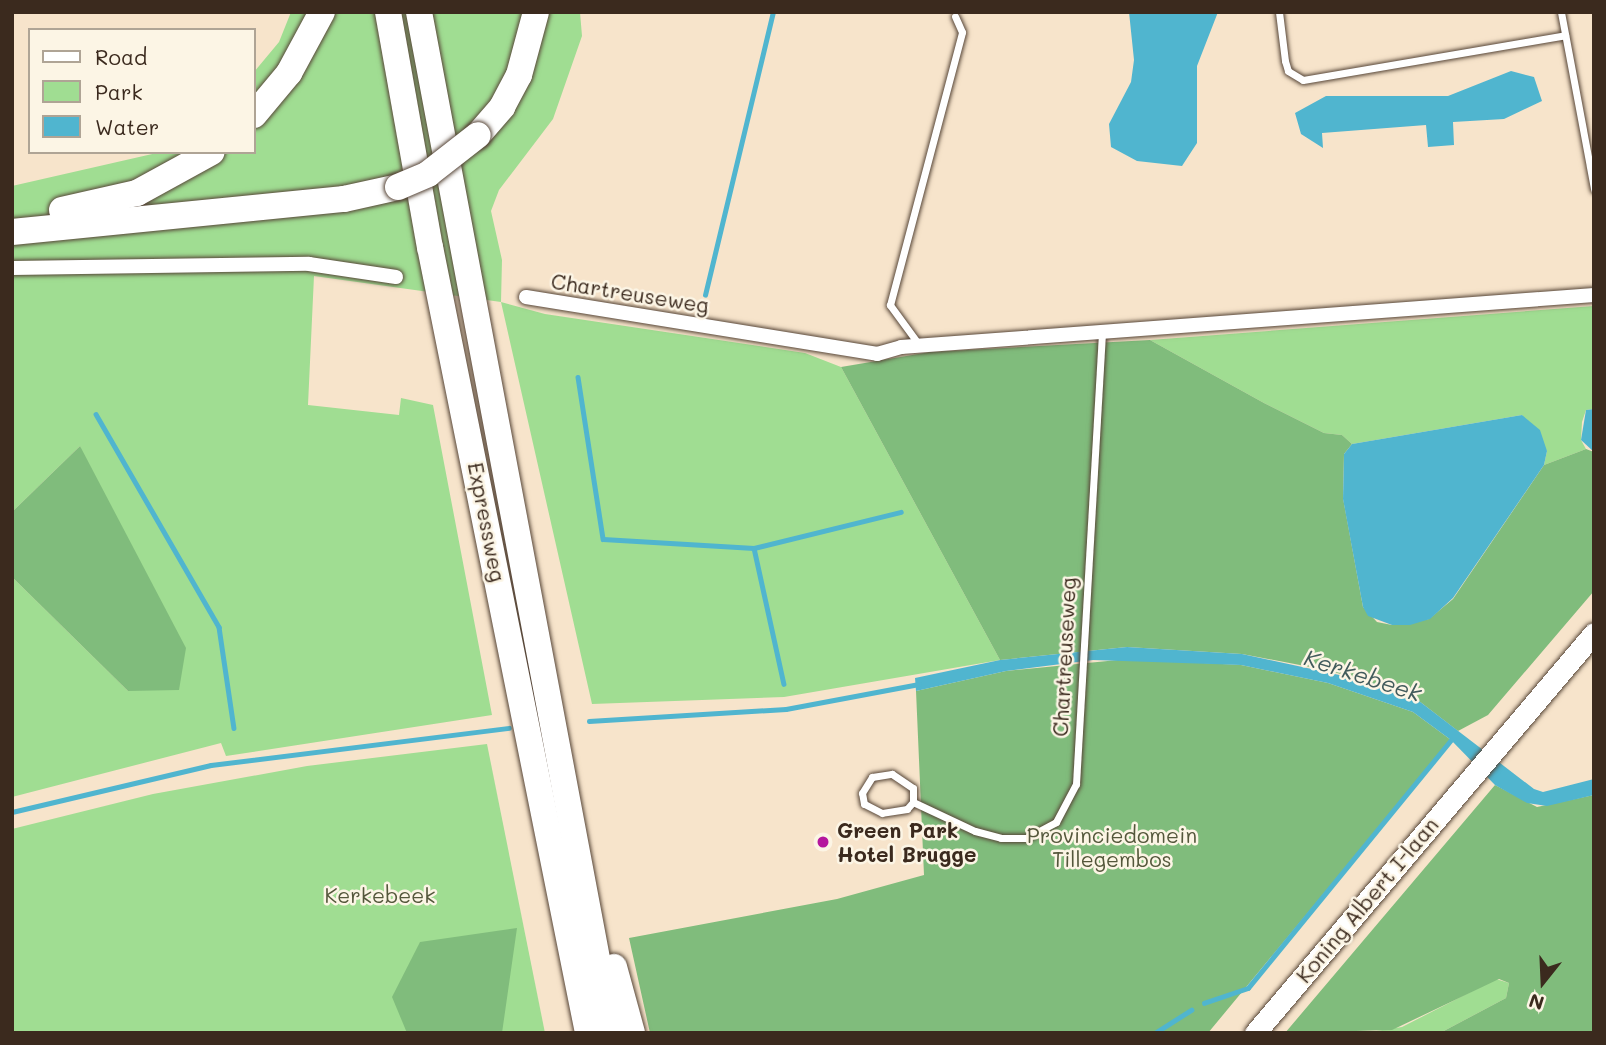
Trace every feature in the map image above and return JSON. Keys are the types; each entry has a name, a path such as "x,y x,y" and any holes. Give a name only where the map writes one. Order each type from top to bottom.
{"highway":[{"path":"256,113 289,73 322,12"},
{"name":"Expressweg","path":"388,12 588,1033"},
{"name":"Expressweg","path":"419,12 586,885 611,1033"},
{"path":"12,232 344,199 398,187 428,174 478,135 502,107 519,75 536,12"},
{"path":"12,216 96,205 137,193 208,154"},
{"path":"586,885 632,1033"},
{"path":"565,922 569,1033"}],"main road":[{"name":"Koning Albert I-laan","path":"1255,1033 1594,633"}],"street":[{"path":"12,268 309,264 396,277"},
{"name":"Chartreuseweg","path":"526,298 877,354 920,347 1594,295"}],"lane":[{"path":"1279,12 1288,71 1303,80 1565,35"},
{"path":"1561,12 1594,189"},
{"path":"920,347 890,305 962,32 955,16"},
{"name":"Chartreuseweg","path":"913,802 975,831 1002,838 1026,838 1056,822 1076,784 1102,334"},
{"path":"892,774 913,788 913,802 906,809 882,813 864,804 862,793 872,777 892,774"}],"green space":[{"path":"291,12 580,12 582,36 553,119 499,190 491,211 502,260 501,302 314,276 308,405 399,415 401,398 433,405 492,715 226,756 221,743 12,797 12,577 128,691 80,446 12,512 12,186 152,154 256,154 256,70 279,42"},
{"path":"501,302 545,314 805,353 841,367 1000,660 784,697 592,704"},
{"path":"1594,306 1594,409 1586,410 1582,422 1581,440 1586,449 1544,465 1547,451 1522,415 1352,444 1342,435 1324,433 1264,403 1150,340"},
{"path":"1150,340 1264,403 1324,433 1342,435 1352,444 1344,454 1343,498 1363,607 1377,622 1392,625 1429,619 1453,599 1544,465 1586,449 1594,452 1594,591 1488,715 1458,731 1419,701 1398,692 1331,671 1242,654 1127,647 1000,660 841,367 930,352"},
{"path":"80,446 186,648 179,690 128,691 12,577 12,512"},
{"name":"Provinciedomein Tillegembos","path":"1128,659 1241,665 1328,683 1413,712 1451,740 1208,1033 650,1033 629,938 837,899 924,875 916,691 1006,671"},
{"name":"Kerkebeek","path":"487,744 545,1033 12,1033 12,829 153,794 307,766"},
{"path":"1495,785 1537,807 1594,795 1594,1033 1440,1033 1506,998 1509,983 1499,979 1392,1030 1285,1033"},
{"path":"517,928 502,1033 407,1033 392,997 420,942"},
{"path":"1496,979 1509,983 1506,998 1440,1033 1363,1033 1402,1027"}],"water":[{"path":"1129,12 1218,12 1197,66 1197,143 1182,166 1137,161 1111,147 1109,124 1131,82 1134,60"},
{"path":"1511,71 1534,77 1542,101 1504,119 1453,122 1454,145 1428,147 1426,125 1322,133 1323,148 1301,134 1295,113 1326,96 1448,96"},
{"path":"1594,409 1594,452 1581,440 1586,410"},
{"path":"1522,415 1540,430 1547,451 1544,465 1453,598 1430,619 1410,625 1392,625 1368,616 1363,607 1343,499 1344,454 1352,444"},
{"path":"1127,647 1242,654 1367,681 1419,701 1534,789 1543,792 1594,779 1594,795 1547,806 1527,803 1495,785 1451,740 1413,712 1328,683 1241,665 1093,660 1006,671 916,691 915,678 1000,660"}],"waterway":[{"path":"705,295 773,12"},
{"path":"578,377 603,539 754,548 901,512"},
{"path":"96,414 219,627 234,728"},
{"path":"754,548 784,684"},
{"name":"Kerkebeek","path":"589,721 786,709 919,684"},
{"name":"Kerkebeek","path":"12,812 211,765 509,728"},
{"path":"1204,1003 1248,988 1454,736"},
{"path":"1155,1033 1191,1010"}],"place":[{"name":"Green Park Hotel Brugge","path":"823,842"}]}
